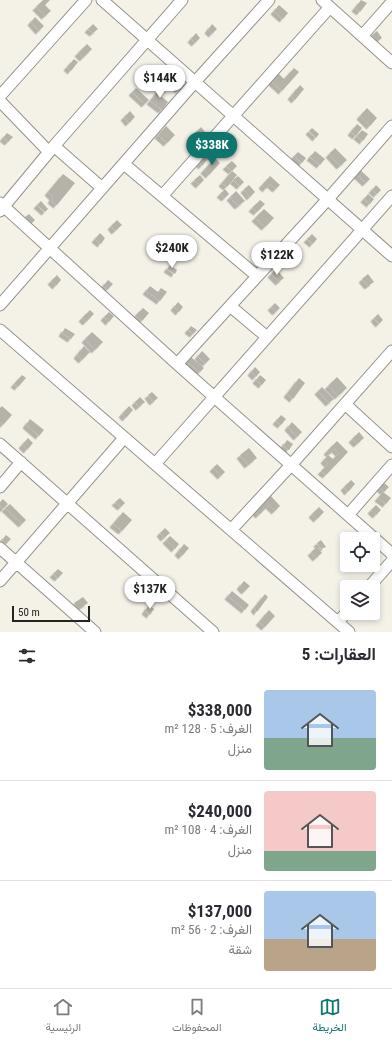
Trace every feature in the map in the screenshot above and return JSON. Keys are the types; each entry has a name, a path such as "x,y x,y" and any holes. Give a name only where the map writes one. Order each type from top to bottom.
{"street":[{"path":"0,96 86,0"},
{"path":"102,0 392,256"},
{"path":"182,0 1,207 50,248 176,364 392,554"},
{"path":"0,305 195,82 269,0"},
{"path":"362,36 392,2"},
{"path":"162,196 234,115 326,3 392,63"},
{"path":"0,101 52,149 102,188"},
{"path":"176,364 328,199 392,126"},
{"path":"124,164 257,276"},
{"path":"155,464 392,196"},
{"path":"230,306 267,338"},
{"path":"0,330 349,632"},
{"path":"231,530 392,351"},
{"path":"345,404 392,447"},
{"path":"0,581 124,438"},
{"path":"0,444 213,632"},
{"path":"0,487 21,462"},
{"path":"348,515 392,465"},
{"path":"0,548 95,632"},
{"path":"375,580 392,561"}],"building":[{"path":"43,0 50,0 45,5 51,11 45,16 36,7"},
{"path":"361,0 367,3 360,12 355,8"},
{"path":"279,5 288,13 283,19 274,11"},
{"path":"35,17 44,26 39,31 31,22"},
{"path":"93,24 98,29 93,33 88,29"},
{"path":"212,24 217,29 212,34 208,30"},
{"path":"377,31 382,38 377,42 372,35"},
{"path":"196,33 200,38 195,43 191,39"},
{"path":"87,44 92,49 83,58 78,53"},
{"path":"74,59 78,62 71,71 67,67"},
{"path":"159,67 164,72 156,78 152,74"},
{"path":"294,68 299,72 282,91 271,81 278,73 284,79"},
{"path":"179,80 184,85 179,90 174,85"},
{"path":"300,85 304,89 295,100 291,96"},
{"path":"161,87 166,91 161,96 168,102 162,110 150,101"},
{"path":"136,88 149,100 145,104 132,92"},
{"path":"367,108 377,118 370,126 360,116"},
{"path":"130,111 135,117 129,123 124,117"},
{"path":"357,124 362,128 356,136 351,132"},
{"path":"166,126 175,135 167,143 158,135"},
{"path":"201,127 205,132 200,137 196,132"},
{"path":"312,128 319,134 316,138 309,131"},
{"path":"362,130 368,134 363,141 357,136"},
{"path":"7,133 13,137 8,142 3,138"},
{"path":"213,145 217,148 202,166 198,162"},
{"path":"335,148 347,160 340,166 329,154"},
{"path":"315,151 325,159 320,165 310,157"},
{"path":"298,152 306,158 302,163 294,156"},
{"path":"215,158 220,163 209,175 204,170"},
{"path":"232,161 237,166 232,171 226,166"},
{"path":"358,168 370,179 366,183 354,172"},
{"path":"232,171 237,175 227,187 222,183"},
{"path":"63,174 75,183 57,205 51,200 53,197 48,192"},
{"path":"200,175 204,180 199,185 194,180"},
{"path":"238,176 244,182 240,186 233,180"},
{"path":"270,176 280,185 276,189 270,184 266,189 262,185"},
{"path":"249,185 255,192 250,197 244,189"},
{"path":"376,185 381,190 377,194 372,190"},
{"path":"225,189 229,194 225,198 220,194"},
{"path":"236,191 245,201 238,206 230,197"},
{"path":"368,194 374,199 370,204 364,199"},
{"path":"260,200 265,204 257,212 252,208"},
{"path":"41,201 48,209 45,212 37,205"},
{"path":"264,209 274,218 265,227 255,218"},
{"path":"29,214 35,220 30,225 24,218"},
{"path":"117,220 122,225 115,231 111,226"},
{"path":"100,233 105,238 101,244 95,239"},
{"path":"312,234 317,239 313,244 307,239"},
{"path":"163,236 169,243 164,248 158,241"},
{"path":"156,243 163,249 160,254 152,248"},
{"path":"170,265 177,270 175,274 167,269"},
{"path":"276,269 284,278 279,282 271,274"},
{"path":"368,274 374,282 368,286 362,279"},
{"path":"57,275 61,280 56,286 51,281"},
{"path":"108,280 113,284 107,290 103,286"},
{"path":"150,286 158,292 161,288 167,292 160,301 146,291"},
{"path":"178,302 183,307 179,312 174,307"},
{"path":"275,303 280,308 276,312 271,307"},
{"path":"143,308 149,313 142,321 135,316"},
{"path":"90,310 94,314 86,322 82,318"},
{"path":"109,312 114,316 109,322 104,317"},
{"path":"378,314 383,320 379,324 374,318"},
{"path":"191,326 197,330 193,334 188,330"},
{"path":"65,328 75,334 71,339 62,333"},
{"path":"92,332 103,342 95,350 85,339"},
{"path":"84,346 90,352 82,360 77,355"},
{"path":"202,351 210,359 205,364 198,356"},
{"path":"191,357 204,368 200,372 187,362"},
{"path":"255,367 260,372 256,377 251,372"},
{"path":"22,375 26,378 18,387 14,384"},
{"path":"260,375 266,380 262,385 256,380"},
{"path":"337,377 347,388 338,396 328,386"},
{"path":"299,378 305,383 293,399 287,394"},
{"path":"322,387 334,399 329,403 318,391"},
{"path":"152,392 158,398 153,402 148,395"},
{"path":"140,397 145,402 139,407 135,402"},
{"path":"2,406 12,415 3,425 0,422 0,408"},
{"path":"129,406 133,410 126,418 122,414"},
{"path":"281,415 286,419 281,425 276,421"},
{"path":"30,419 44,430 39,436 26,425"},
{"path":"292,422 302,432 297,437 288,427"},
{"path":"359,432 364,438 357,444 352,439"},
{"path":"28,438 33,443 27,450 22,445"},
{"path":"287,440 293,444 289,450 283,446"},
{"path":"337,441 348,452 326,475 321,471 328,464 324,460 328,455 333,459 339,453 335,449 330,454 327,451"},
{"path":"249,448 257,458 248,465 240,455"},
{"path":"217,464 225,472 221,476 213,468"},
{"path":"351,480 355,484 348,492 344,487"},
{"path":"383,482 389,487 384,492 379,486"},
{"path":"383,492 391,498 386,504 378,498"},
{"path":"270,495 280,506 275,511 269,505 259,515 254,510"},
{"path":"120,498 125,503 121,507 115,502"},
{"path":"3,499 8,504 3,509 0,502"},
{"path":"10,504 26,520 22,524 5,508"},
{"path":"376,505 381,510 376,515 371,510"},
{"path":"319,507 324,512 317,519 312,514"},
{"path":"123,512 132,520 122,531 113,524"},
{"path":"165,528 170,533 164,538 160,533"},
{"path":"6,535 11,539 6,544 2,540"},
{"path":"170,536 179,544 175,549 166,540"},
{"path":"321,540 326,547 321,549 317,543"},
{"path":"184,544 189,548 182,556 178,552"},
{"path":"317,547 322,553 316,558 311,552"},
{"path":"58,569 63,573 58,578 53,574"},
{"path":"244,581 250,586 245,591 240,586"},
{"path":"232,591 249,605 245,610 228,596"},
{"path":"265,594 268,597 257,612 254,608"},
{"path":"83,597 88,603 78,610 74,603"},
{"path":"149,605 154,609 150,615 145,611"},
{"path":"269,610 275,616 265,627 259,622"}]}
